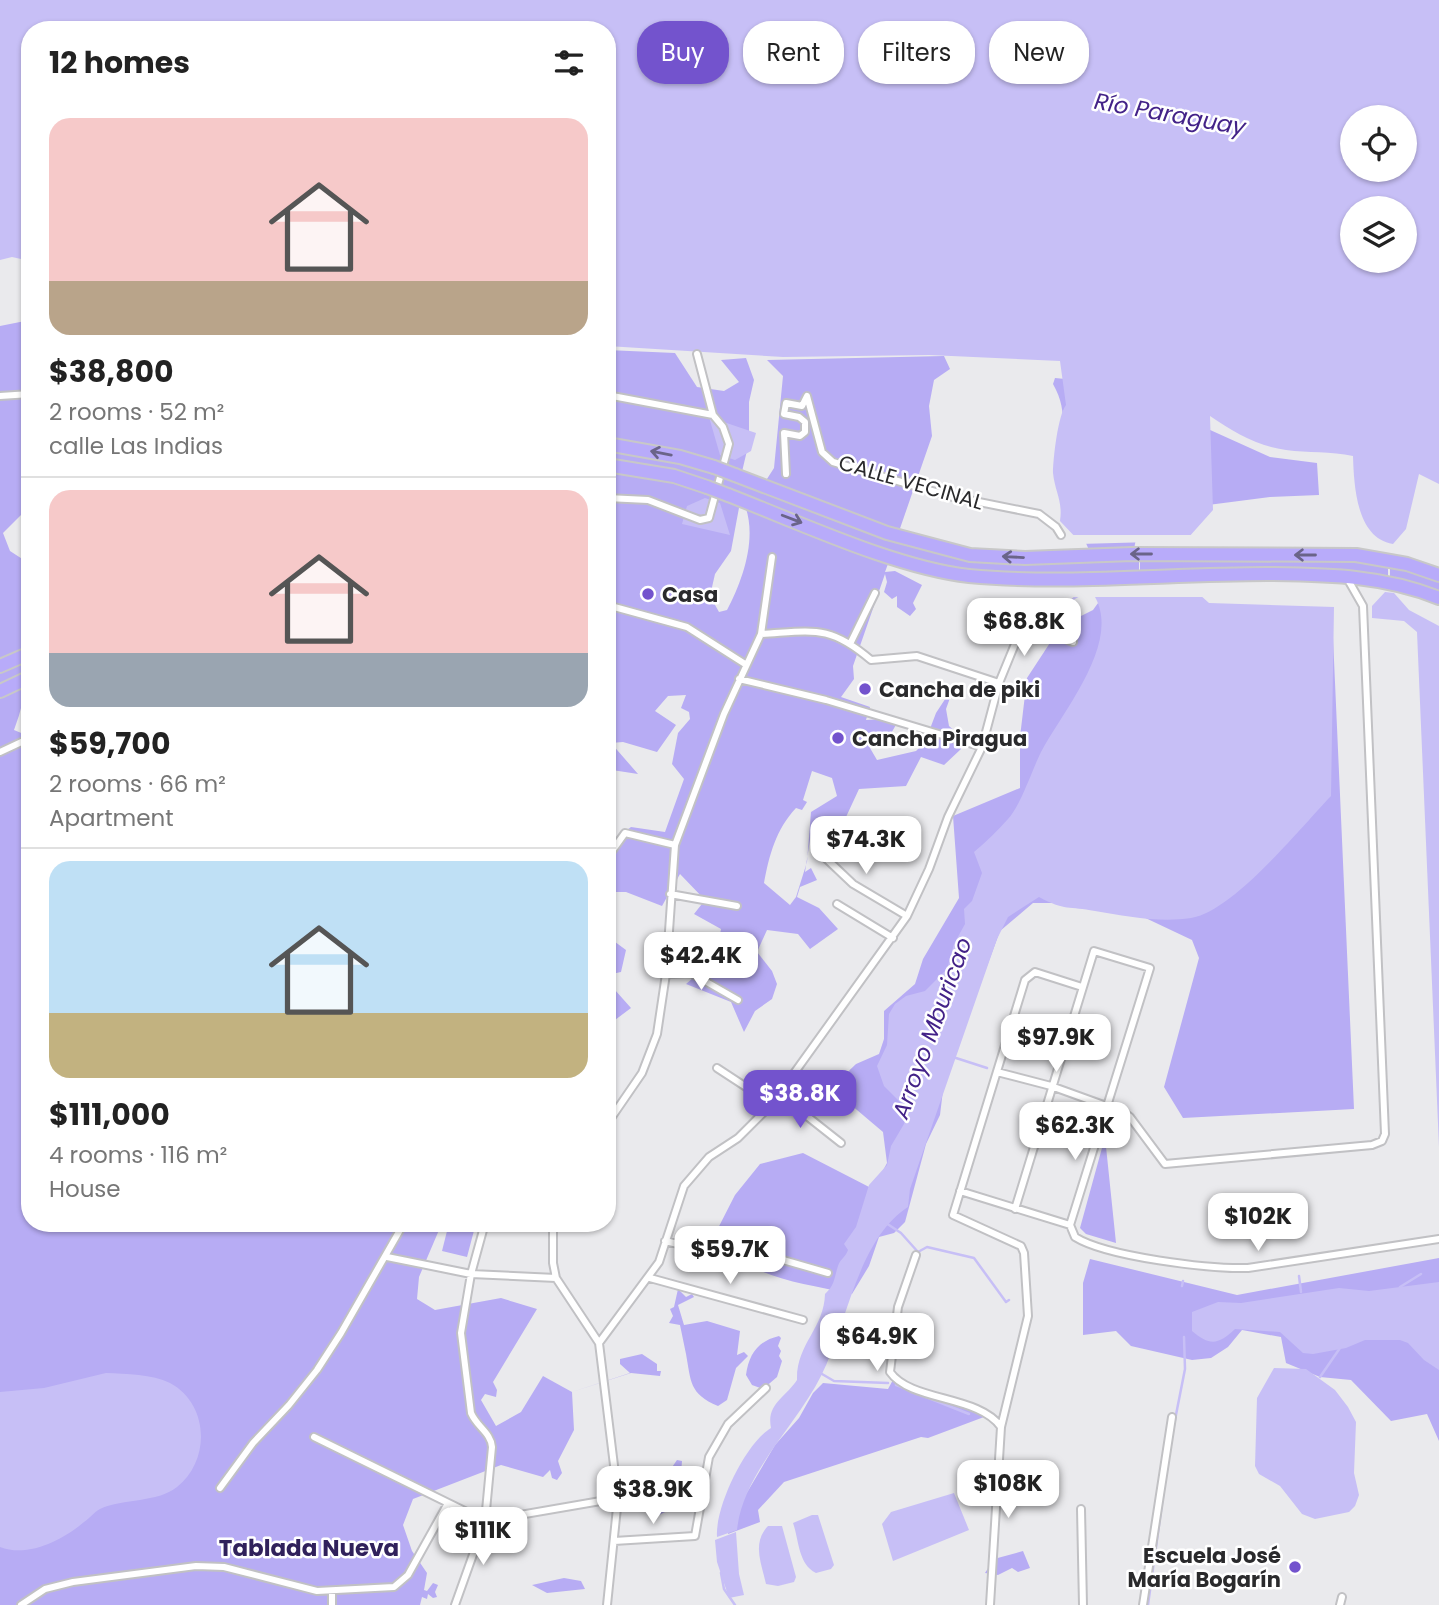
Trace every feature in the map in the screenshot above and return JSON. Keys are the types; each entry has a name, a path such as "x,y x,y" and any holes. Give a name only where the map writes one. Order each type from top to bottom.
{"highway":[{"path":"616,446 680,457 714,467 919,543 970,555 1081,558 1202,555 1374,557 1439,575"},
{"path":"616,466 674,476 707,486 914,564 967,575 1021,579 1199,574 1344,575 1402,585 1439,598"},
{"path":"0,666 21,657"},
{"path":"0,691 21,681"}],"street":[{"path":"616,498 648,500 700,520 709,518 729,444 723,427 713,415 696,354"},
{"path":"0,396 21,395"},
{"name":"CALLE VECINAL","path":"786,474 784,433 800,436 805,432 805,422 799,417 784,414 786,402 802,406 807,396 822,452 833,462 949,496 1039,514 1056,527 1061,535"},
{"path":"616,398 713,415"},
{"path":"616,1111 642,1073 657,1034 666,974 675,845 738,679 761,634 772,557"},
{"path":"997,1072 1051,1086 1130,1117 1158,1158 1173,1166 1372,1145 1382,1141 1385,1134 1363,606 1344,575"},
{"path":"851,642 875,593"},
{"path":"616,607 687,627 745,664"},
{"path":"599,1343 650,1278 659,1262 684,1186 709,1157 745,1132 772,1104 907,916 929,869 947,817 982,747 999,683 1024,622 1073,642"},
{"path":"761,634 821,631 851,642 871,660 917,656 999,683"},
{"path":"738,679 826,700 982,747"},
{"path":"0,752 21,742"},
{"path":"616,846 625,833 675,845"},
{"path":"814,848 853,884 907,916"},
{"path":"670,894 737,906"},
{"path":"837,904 893,937"},
{"path":"1015,1209 1094,951 1150,968 1070,1225 1071,1232 1080,1240 1133,1254 1223,1269 1248,1268 1439,1239"},
{"path":"990,1605 1001,1430 1028,1316 1024,1253 1021,1246 956,1219 954,1215 1029,974 1035,972 1082,987"},
{"path":"666,974 691,973 738,1000"},
{"path":"717,1068 772,1104"},
{"path":"779,1094 841,1143"},
{"path":"960,1191 1070,1225"},
{"path":"220,1488 253,1443 317,1370 400,1232"},
{"path":"455,1605 485,1521 491,1438 476,1423 471,1413 462,1341 471,1274 483,1232"},
{"path":"553,1232 556,1278 599,1343 618,1498 607,1605"},
{"path":"665,1241 716,1253 776,1258 828,1273"},
{"path":"916,1255 898,1307 890,1373 903,1383 985,1413 1001,1430"},
{"path":"387,1257 471,1274 527,1279 556,1278"},
{"path":"650,1278 803,1320"},
{"path":"614,1541 695,1536 709,1457 728,1424 766,1388"},
{"path":"1143,1605 1172,1417"},
{"path":"314,1437 447,1505 485,1521 618,1498"},
{"path":"21,1605 46,1589 73,1582 196,1566 224,1567 300,1587 332,1592 400,1585 447,1505"},
{"path":"1082,1509 1083,1605"},
{"path":"332,1592 332,1605"},
{"path":"1340,1605 1342,1597"}],"shaded area":[{"path":"21,322 21,515 3,533 10,551 21,558 21,710 14,730 21,733 21,1232 438,1232 419,1277 417,1299 435,1310 501,1298 537,1309 493,1382 497,1390 496,1397 485,1394 481,1400 496,1426 521,1412 543,1376 572,1392 574,1430 558,1461 562,1473 557,1480 552,1478 550,1470 543,1477 501,1465 413,1499 403,1525 412,1551 427,1573 424,1590 427,1591 433,1583 438,1585 435,1592 437,1597 433,1598 428,1594 427,1599 422,1597 420,1605 0,1605 0,326"},
{"path":"616,350 675,353 697,387 724,391 739,382 721,360 746,358 754,380 749,402 749,442 741,476 760,490 774,468 783,376 767,360 944,356 950,369 934,380 929,406 932,436 896,540 948,555 1092,556 1077,519 1066,477 1062,409 1053,384 1055,378 1106,383 1270,457 1317,463 1319,495 1270,497 1208,505 1136,539 1132,559 1139,560 1139,573 1130,573 1126,596 1134,903 1033,903 1000,931 944,1082 940,1115 926,1144 905,1222 894,1233 879,1237 869,1266 852,1294 795,1282 762,1271 712,1240 735,1195 760,1164 803,1153 873,1189 887,1163 883,1132 831,1088 856,1064 879,1054 884,1039 884,1011 915,984 923,959 959,898 953,816 1020,788 1020,737 1027,678 1061,626 1093,610 1103,596 1094,580 946,567 892,553 885,572 895,571 922,585 913,603 916,609 910,616 897,607 897,596 892,599 884,592 887,582 885,574 853,666 854,679 841,697 870,707 866,720 900,718 886,742 872,741 870,748 877,760 916,751 925,742 936,713 955,684 946,709 949,726 957,733 961,749 944,765 921,757 906,786 859,789 840,830 833,834 822,826 812,827 807,856 811,812 837,796 832,778 812,771 803,800 807,802 802,810 796,808 778,834 764,883 790,905 796,897 806,865 805,872 811,868 817,880 800,887 797,897 819,908 838,929 810,949 798,934 767,930 757,952 772,971 777,984 772,999 755,1011 744,1032 731,1002 686,984 693,978 723,975 724,971 690,955 719,940 721,929 694,914 705,900 680,874 662,906 626,892 616,892 616,838 631,827 665,832 684,779 672,764 678,733 690,719 689,712 681,708 686,695 668,696 655,711 676,725 657,752 623,742 616,743","holes":["741,497 747,510 749,539 744,569 727,610 719,612 710,596 715,574 731,551"]},
{"path":"1322,557 1388,565 1388,577 1323,569 1140,573 1140,559"},
{"path":"1390,565 1439,579 1439,594 1390,578"},
{"path":"1332,615 1354,1109 1183,1118 1164,1087 1199,958 1192,940 1137,914"},
{"path":"616,749 638,774 616,771"},
{"path":"616,943 626,950 621,972 616,973"},
{"path":"616,991 631,1008 616,1019"},
{"path":"1105,1137 1116,1243 1086,1234 1080,1228"},
{"path":"447,1232 474,1232 467,1257 442,1251"},
{"path":"1439,1258 1439,1441 1427,1414 1391,1421 1351,1380 1320,1377 1286,1363 1281,1337 1242,1330 1228,1347 1211,1358 1192,1360 1131,1346 1116,1331 1083,1335 1083,1283 1090,1259 1237,1295"},
{"path":"678,1289 686,1297 692,1294 694,1297 678,1305 684,1325 707,1321 740,1331 737,1355 744,1352 748,1356 736,1368 727,1400 718,1406 701,1397 693,1386 680,1325 669,1323 673,1316 670,1309 674,1307"},
{"path":"779,1336 779,1356 782,1361 777,1377 763,1389 752,1385 746,1375 752,1355 765,1341"},
{"path":"642,1354 657,1364 657,1371 661,1371 660,1376 631,1373 572,1392 630,1373 620,1364 620,1359"},
{"path":"894,1378 985,1414 984,1417 928,1438 921,1437 784,1482 758,1510 760,1522 728,1534 729,1523 775,1445 799,1418 813,1393 823,1383 888,1389"},
{"path":"677,1460 682,1461 679,1499 677,1504 669,1504 667,1511 659,1515 656,1505 671,1490 668,1473"},
{"path":"1023,1551 1030,1568 1018,1572 1012,1568 998,1575 985,1573 994,1559"},
{"path":"564,1578 581,1581 585,1589 547,1593 532,1585"}],"water":[{"name":"Río Paraguay","path":"0,0 1439,0 1439,484 1419,474 1406,529 1393,544 1381,540 1371,532 1364,521 1356,495 1353,456 1286,450 1265,445 1237,433 1210,416 1213,510 1188,538 1079,541 1060,521 1060,502 1053,473 1058,427 1066,405 1060,361 929,355 783,357 616,347 616,21 21,21 21,259 12,257 0,260"},
{"path":"709,417 756,433 751,451 735,460 720,455"},
{"path":"705,498 720,503 730,535 682,524 687,506"},
{"path":"1190,586 1209,603 1334,607 1331,796 1246,885 1208,912 1191,918 1143,918 1061,906 1039,897 1008,917 997,939 910,1189 908,1207 891,1222 865,1262 821,1376 749,1489 737,1530 717,1537 726,1494 751,1448 771,1428 771,1413 774,1407 797,1380 801,1356 820,1317 825,1294 848,1250 844,1244 856,1227 869,1185 887,1165 891,1146 904,1124 907,1109 884,1086 877,1066 887,1045 889,1014 895,1004 906,996 925,991 947,969 954,944 965,924 964,909 972,901 982,873 974,852 1013,813 1041,752 1075,697 1095,655 1101,635 1101,615 1095,597 1082,595 1068,603 1080,590"},
{"path":"1385,592 1394,593 1409,610 1439,626 1439,1147 1417,632 1404,621 1372,618 1372,606"},
{"path":"1439,1282 1439,1370 1424,1360 1408,1343 1400,1340 1365,1340 1346,1348 1313,1354 1303,1353 1280,1332 1235,1329 1214,1342 1192,1331 1192,1312 1218,1302 1241,1303 1339,1288 1369,1291"},
{"path":"1274,1368 1306,1369 1335,1390 1356,1422 1354,1473 1359,1495 1355,1506 1349,1512 1315,1519 1302,1514 1280,1486 1259,1474 1255,1466 1257,1398"},
{"path":"106,1373 155,1378 170,1383 183,1392 192,1404 201,1433 196,1462 188,1476 177,1487 160,1496 100,1509 56,1541 33,1549 11,1550 0,1547 0,1392 44,1388"},
{"path":"954,1493 969,1530 893,1561 882,1524 891,1512"},
{"path":"818,1515 834,1565 831,1569 816,1573 802,1558 793,1523"},
{"path":"768,1526 782,1526 796,1577 794,1582 778,1586 766,1584 759,1546"},
{"path":"736,1532 739,1574 744,1595 729,1598 717,1562 715,1540"}],"pier":[{"path":"1069,535 1195,535 1188,541 1079,544"},
{"path":"1190,582 1208,597 1068,597 1080,586"}],"waterway":[{"path":"956,1058 987,1068"},
{"path":"886,1223 901,1233 918,1252 927,1247 974,1258 1006,1302 1009,1300"},
{"path":"1400,1287 1421,1274"},
{"path":"1299,1276 1301,1292"},
{"path":"1182,1286 1183,1281"},
{"path":"1173,1430 1185,1369 1184,1337"},
{"path":"1320,1377 1340,1348"},
{"path":"822,1374 834,1381 888,1383"},
{"path":"896,1385 910,1390"},
{"path":"926,1397 969,1414"},
{"path":"1148,1605 1167,1467"},
{"name":"Arroyo Mburicao","path":"721,1573 724,1589 735,1605"}],"place":[{"name":"Casa","path":"648,594"},
{"name":"Cancha de piki","path":"865,689"},
{"name":"Cancha Piragua","path":"838,738"},
{"name":"Escuela José María Bogarín","path":"1295,1567"}],"district":[{"name":"Tablada Nueva","path":"309,1548"}]}
